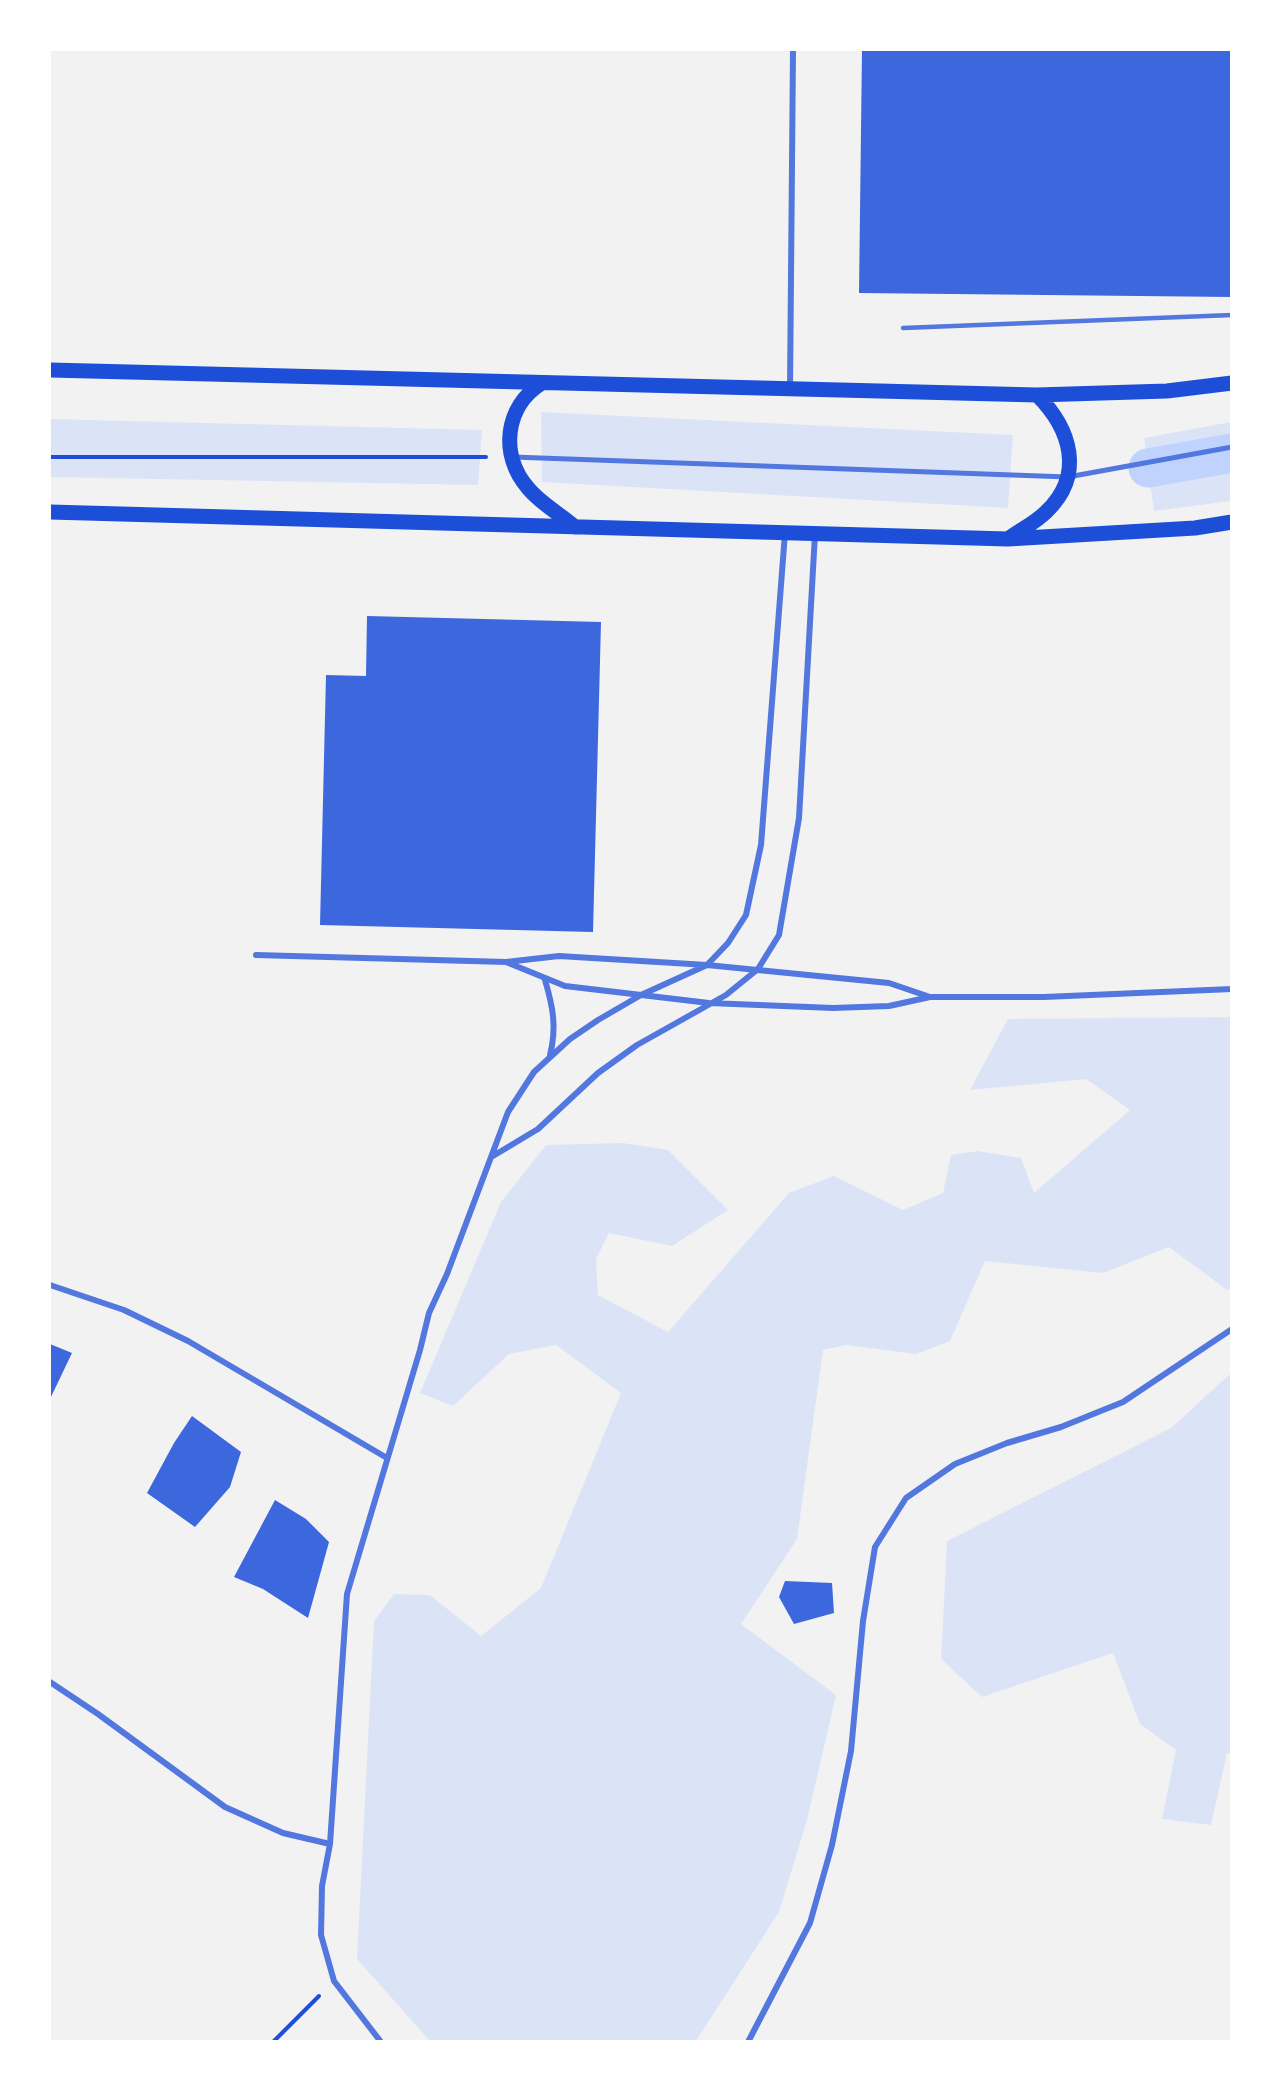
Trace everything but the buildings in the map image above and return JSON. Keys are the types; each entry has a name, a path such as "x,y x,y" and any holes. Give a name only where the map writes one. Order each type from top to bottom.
{"main road":[{"path":"50,370 1037,395 1167,391 1232,383"},
{"path":"542,383 528,392 511,422 511,457 518,475 529,490 575,527"},
{"path":"1008,539 1046,513 1061,494 1068,477 1069,451 1061,424 1037,395"},
{"path":"50,512 1008,539 1195,528 1232,522"}],"street":[{"path":"789,389 793,50"},
{"path":"511,457 1068,477 1232,447"},
{"path":"381,2042 334,1981 321,1935 322,1886 330,1844 347,1594 429,1313 508,1112 534,1072 550,1057 598,1020 641,995 707,965 728,943 746,915 761,845 785,533"},
{"path":"492,1156 537,1129 598,1073 637,1045 726,995 758,969 779,935 799,818 815,534"},
{"path":"256,955 506,962 559,956 707,965 889,983 930,997"},
{"path":"506,962 545,980 565,986 710,1003 833,1008 889,1006 930,997 1044,997 1232,989"},
{"path":"545,980 554,1012 555,1034 550,1057"},
{"path":"50,1285 124,1310 188,1341 387,1458"},
{"path":"748,2042 810,1923 832,1845 851,1751 863,1622 875,1547 906,1498 955,1464 1007,1443 1061,1427 1123,1402 1232,1329"},
{"path":"50,1682 98,1714 225,1807 284,1833 330,1844"}],"lane":[{"path":"903,328 1232,315"}],"path":[{"path":"50,458 511,457"},
{"path":"273,2042 334,1981"}],"shaded area":[{"path":"541,412 1013,435 1008,508 542,482"},
{"path":"50,419 482,430 478,485 50,477"},
{"path":"1231,422 1231,501 1154,511 1144,438"},
{"path":"1231,1017 1231,1288 1227,1290 1169,1247 1103,1273 985,1261 950,1341 916,1354 846,1345 823,1350 797,1539 741,1624 836,1695 807,1820 779,1912 696,2041 430,2041 357,1959 374,1621 394,1594 430,1595 481,1636 541,1588 621,1393 556,1345 509,1354 453,1406 420,1393 501,1202 546,1145 623,1143 668,1150 728,1210 672,1246 609,1233 596,1259 598,1295 668,1332 789,1193 834,1176 903,1210 943,1193 951,1155 978,1151 1021,1158 1034,1193 1130,1110 1086,1079 970,1090 1008,1019"},
{"path":"1231,1373 1232,1753 1227,1753 1211,1825 1162,1819 1176,1750 1140,1724 1113,1653 982,1697 941,1659 947,1541 1171,1428"}],"waterway":[{"path":"1148,468 1232,453"}]}
